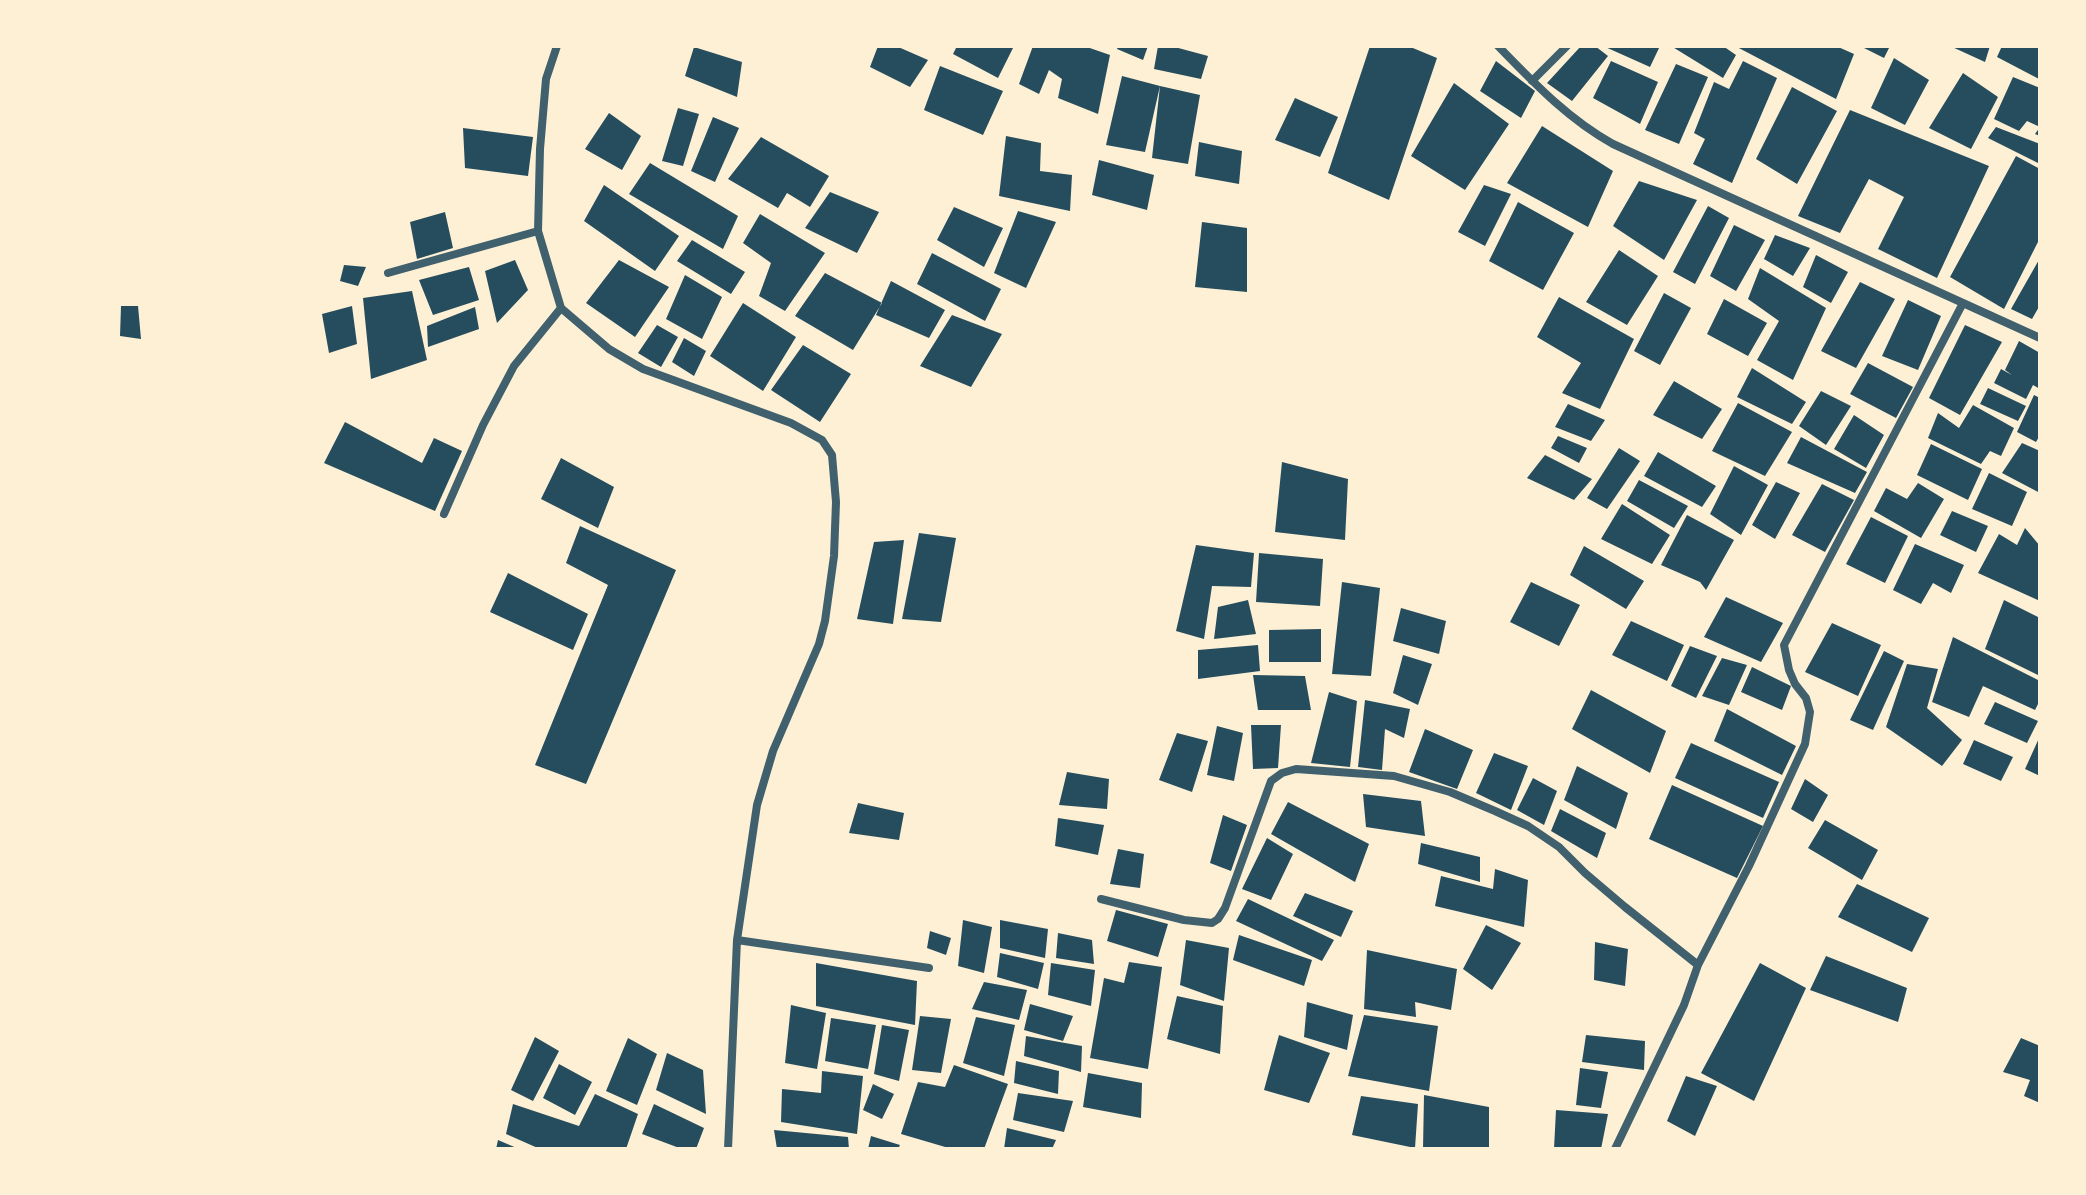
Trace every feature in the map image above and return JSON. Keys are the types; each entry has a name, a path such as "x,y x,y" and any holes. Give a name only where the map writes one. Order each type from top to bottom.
{"street":[{"path":"557,46 546,79 538,231 561,308 609,349 643,369 791,423 822,440 832,455 836,502 834,556 825,621 814,657 773,751 757,805 737,940 728,1149"},
{"path":"1498,46 1572,118 1613,144 2040,338"},
{"path":"1532,81 1567,46"},
{"path":"388,273 538,231"},
{"path":"1615,1149 1684,1005 1698,965 1749,866 1805,744 1810,712 1806,698 1789,670 1784,645 1963,303"},
{"path":"444,514 483,425 514,366 561,308"},
{"path":"1101,899 1184,920 1212,923 1225,908 1271,781 1282,773 1296,769 1394,776 1450,792 1528,826 1559,847 1625,907 1698,965"},
{"path":"737,940 929,968"}],"building":[{"path":"878,46 896,46 928,60 910,87 870,67"},
{"path":"957,46 1014,46 998,78 953,54"},
{"path":"1033,46 1084,46 1110,55 1098,114 1058,98 1062,79 1049,70 1039,94 1019,84"},
{"path":"1118,46 1148,46 1143,60 1117,49"},
{"path":"1158,46 1171,46 1208,56 1201,79 1154,69"},
{"path":"1370,46 1408,46 1437,58 1389,200 1328,173"},
{"path":"1581,46 1595,46 1608,56 1572,101 1547,83"},
{"path":"1603,46 1660,46 1650,67"},
{"path":"1671,46 1723,46 1736,55 1723,78"},
{"path":"1735,46 1836,46 1854,54 1836,99"},
{"path":"1860,46 1890,46 1884,58"},
{"path":"1950,46 1990,46 1985,62"},
{"path":"2002,46 2040,46 2039,79 1997,57"},
{"path":"694,47 742,62 737,97 685,76"},
{"path":"1894,58 1929,80 1905,125 1871,108"},
{"path":"1496,61 1535,91 1521,118 1480,91"},
{"path":"1611,61 1658,82 1640,124 1593,98"},
{"path":"1743,61 1777,78 1732,183 1693,164 1705,139 1694,133 1714,82 1729,89"},
{"path":"1676,64 1708,77 1679,144 1645,130"},
{"path":"940,66 1003,91 983,135 924,110"},
{"path":"1963,73 1998,97 1971,149 1929,128"},
{"path":"1122,76 1160,86 1145,152 1106,145"},
{"path":"2013,77 2040,88 2040,127 2027,121 2019,131 1994,119"},
{"path":"1454,83 1509,124 1465,190 1411,156"},
{"path":"1160,86 1200,95 1188,164 1152,158"},
{"path":"1792,87 1837,111 1797,184 1756,159"},
{"path":"1295,98 1338,117 1320,157 1275,140"},
{"path":"678,108 699,114 683,166 662,161"},
{"path":"1850,110 1989,166 1937,278 1878,249 1904,197 1869,179 1840,233 1798,216"},
{"path":"609,113 641,136 622,170 585,149"},
{"path":"713,117 739,128 715,182 691,171"},
{"path":"1542,126 1613,171 1588,227 1507,183"},
{"path":"1996,127 2040,144 2040,164 1988,138"},
{"path":"463,128 533,137 528,176 465,168"},
{"path":"1006,136 1041,143 1040,171 1072,175 1070,211 999,196"},
{"path":"761,137 829,176 810,207 787,193 778,208 728,179"},
{"path":"1199,142 1242,151 1239,184 1195,176"},
{"path":"2016,156 2040,169 2040,238 2004,309 1950,277"},
{"path":"1099,160 1154,175 1147,210 1092,195"},
{"path":"650,163 738,216 723,249 629,194"},
{"path":"1639,181 1697,200 1664,260 1613,226"},
{"path":"604,185 679,236 655,271 584,221"},
{"path":"1484,185 1511,194 1485,246 1458,232"},
{"path":"830,192 879,212 857,253 805,228"},
{"path":"1518,202 1574,233 1543,290 1489,261"},
{"path":"1708,206 1729,218 1695,284 1673,272"},
{"path":"954,207 1003,228 984,267 937,240"},
{"path":"1018,211 1056,222 1026,288 994,273"},
{"path":"445,212 453,248 417,259 410,222"},
{"path":"760,214 825,253 785,311 759,296 771,263 743,243"},
{"path":"1202,222 1247,228 1247,292 1195,287"},
{"path":"1734,225 1765,240 1736,291 1710,276"},
{"path":"1775,235 1810,248 1793,276 1764,259"},
{"path":"692,240 745,272 731,294 677,261"},
{"path":"1619,250 1658,276 1627,325 1586,302"},
{"path":"932,253 1001,289 985,321 917,284"},
{"path":"1816,255 1848,272 1831,303 1803,287"},
{"path":"2040,258 2040,305 2032,319 2011,309"},
{"path":"515,260 528,290 497,323 485,271"},
{"path":"619,260 669,287 635,337 586,303"},
{"path":"344,265 366,267 358,286 340,281"},
{"path":"469,267 479,300 433,315 419,280"},
{"path":"1760,268 1826,308 1793,380 1757,360 1779,321 1748,299"},
{"path":"825,273 882,303 853,350 795,316"},
{"path":"685,275 722,297 702,339 666,319"},
{"path":"891,281 945,310 929,338 876,315"},
{"path":"1860,282 1895,299 1856,368 1821,351"},
{"path":"412,291 427,360 371,379 363,298"},
{"path":"1664,293 1691,308 1660,365 1634,351"},
{"path":"1559,297 1634,339 1600,409 1562,393 1581,363 1537,337"},
{"path":"1724,299 1767,323 1748,356 1707,334"},
{"path":"1908,300 1941,316 1918,370 1882,356"},
{"path":"743,303 796,337 763,391 710,356"},
{"path":"121,306 138,306 141,339 120,336"},
{"path":"352,306 357,344 329,353 322,314"},
{"path":"475,307 479,329 428,347 427,326"},
{"path":"952,315 1002,334 971,387 920,366"},
{"path":"657,325 678,337 661,367 638,353"},
{"path":"1965,325 2002,342 1960,415 1929,398"},
{"path":"684,338 706,351 694,376 672,362"},
{"path":"2019,341 2040,353 2040,389 2033,385 2026,399 1994,383 2001,369 2012,375 2005,370"},
{"path":"803,345 851,374 820,422 771,390"},
{"path":"1868,363 1913,387 1896,418 1850,394"},
{"path":"1752,368 1806,402 1792,424 1737,397"},
{"path":"1674,381 1722,409 1702,439 1653,415"},
{"path":"1988,388 2026,406 2018,421 1980,404"},
{"path":"1821,391 1851,406 1826,445 1799,426"},
{"path":"2034,395 2040,398 2040,435 2036,442 2017,432"},
{"path":"1738,403 1792,432 1765,476 1712,451"},
{"path":"1568,404 1605,420 1591,441 1555,427"},
{"path":"1973,405 2014,428 2001,456 1990,451 1981,464 1928,438 1938,413 1959,428"},
{"path":"1854,415 1884,435 1866,468 1834,449"},
{"path":"345,422 422,463 434,438 462,451 435,511 324,463"},
{"path":"1558,436 1587,448 1579,463 1551,448"},
{"path":"1801,437 1867,472 1855,493 1787,463"},
{"path":"2022,443 2040,451 2040,493 2002,473"},
{"path":"1931,444 1982,469 1968,500 1917,475"},
{"path":"1619,448 1640,461 1607,509 1587,498"},
{"path":"1658,452 1716,486 1702,507 1644,476"},
{"path":"1545,455 1592,479 1574,500 1527,478"},
{"path":"561,458 614,487 598,528 541,499"},
{"path":"1282,462 1348,479 1345,540 1275,532"},
{"path":"1734,466 1768,485 1741,535 1710,514"},
{"path":"1989,473 2027,492 2012,526 1972,509"},
{"path":"1639,480 1688,506 1674,528 1627,501"},
{"path":"1776,482 1800,493 1775,539 1752,525"},
{"path":"1918,483 1944,499 1921,538 1874,511 1886,488 1907,499"},
{"path":"1822,484 1854,500 1825,552 1792,535"},
{"path":"1622,504 1670,535 1652,564 1601,539"},
{"path":"1952,511 1988,526 1976,552 1940,535"},
{"path":"1687,515 1734,540 1706,590 1700,582 1661,565"},
{"path":"1871,517 1908,536 1885,583 1846,564"},
{"path":"580,526 676,570 586,784 535,765 608,585 566,563"},
{"path":"2025,528 2040,546 2040,601 1978,573 1999,534 2017,545"},
{"path":"919,533 956,538 941,622 902,619"},
{"path":"904,540 893,624 857,619 874,542"},
{"path":"1915,544 1964,565 1951,593 1933,583 1921,604 1893,590"},
{"path":"1196,545 1254,553 1251,587 1212,586 1204,639 1176,631"},
{"path":"1584,546 1644,581 1626,609 1570,575"},
{"path":"1259,553 1323,559 1320,606 1256,602"},
{"path":"508,573 588,614 573,650 490,612"},
{"path":"1342,582 1380,588 1371,676 1332,674"},
{"path":"1531,582 1580,605 1559,646 1510,622"},
{"path":"1726,597 1783,623 1761,662 1704,637"},
{"path":"1248,600 1256,634 1214,639 1218,607"},
{"path":"2004,600 2040,618 2040,676 1985,649"},
{"path":"1401,608 1446,621 1439,654 1393,641"},
{"path":"1631,621 1684,645 1667,681 1612,655"},
{"path":"1832,623 1881,645 1858,696 1805,672"},
{"path":"1321,629 1321,662 1269,662 1269,630"},
{"path":"1953,637 2040,681 2040,700 2035,710 1983,686 1969,717 1932,702"},
{"path":"1258,645 1260,671 1198,679 1198,650"},
{"path":"1690,646 1717,656 1696,698 1671,686"},
{"path":"1884,651 1904,661 1873,730 1850,720"},
{"path":"1403,655 1432,664 1418,705 1393,693"},
{"path":"1722,658 1747,665 1729,705 1702,696"},
{"path":"1907,664 1938,669 1927,708 1962,740 1942,766 1886,727"},
{"path":"1752,667 1791,686 1782,710 1741,692"},
{"path":"1253,675 1305,676 1311,710 1258,710"},
{"path":"1591,690 1666,731 1650,773 1572,729"},
{"path":"1329,692 1357,701 1350,767 1311,763"},
{"path":"1365,700 1410,709 1404,738 1385,729 1382,770 1358,767"},
{"path":"1995,702 2038,721 2027,743 1984,724"},
{"path":"1727,709 1796,746 1782,775 1714,741"},
{"path":"1251,725 1281,725 1278,768 1253,769"},
{"path":"1217,726 1243,733 1234,781 1207,775"},
{"path":"1425,729 1473,750 1457,789 1409,772"},
{"path":"1177,733 1208,741 1192,792 1159,780"},
{"path":"2040,736 2040,776 2025,769"},
{"path":"1974,740 2013,757 2001,781 1963,764"},
{"path":"1691,743 1779,782 1763,818 1675,778"},
{"path":"1494,753 1528,766 1511,810 1476,793"},
{"path":"1577,766 1628,793 1616,829 1564,800"},
{"path":"1067,772 1109,779 1107,809 1059,805"},
{"path":"1533,778 1557,791 1544,825 1517,810"},
{"path":"1805,779 1828,795 1813,822 1791,809"},
{"path":"1672,785 1763,826 1737,878 1649,839"},
{"path":"1363,794 1421,801 1425,836 1366,827"},
{"path":"1288,802 1369,844 1355,882 1271,834"},
{"path":"858,803 904,813 899,840 849,833"},
{"path":"1560,809 1606,833 1597,858 1551,831"},
{"path":"1223,815 1247,825 1231,871 1210,863"},
{"path":"1058,818 1104,825 1098,855 1055,846"},
{"path":"1825,820 1878,850 1862,880 1808,848"},
{"path":"1267,838 1293,854 1271,900 1242,889"},
{"path":"1421,843 1480,857 1480,882 1418,864"},
{"path":"1118,849 1144,854 1140,888 1110,884"},
{"path":"1495,869 1528,880 1524,927 1435,906 1441,876 1493,889"},
{"path":"1857,884 1929,918 1912,952 1838,917"},
{"path":"1305,893 1353,911 1341,937 1293,916"},
{"path":"1248,899 1334,940 1322,961 1236,921"},
{"path":"1116,910 1168,924 1158,957 1107,941"},
{"path":"963,920 992,927 984,973 958,966"},
{"path":"1000,920 1048,929 1045,958 1000,948"},
{"path":"1486,925 1521,943 1492,990 1463,969"},
{"path":"930,931 951,938 946,955 927,948"},
{"path":"1058,933 1092,940 1094,964 1056,958"},
{"path":"1239,935 1312,960 1304,986 1233,960"},
{"path":"1186,940 1229,948 1224,1001 1180,985"},
{"path":"1595,942 1628,949 1625,986 1594,980"},
{"path":"1367,950 1457,969 1451,1010 1415,1002 1416,1017 1364,1009"},
{"path":"1000,953 1044,963 1038,989 997,977"},
{"path":"1826,956 1907,988 1898,1022 1810,990"},
{"path":"1129,962 1162,967 1148,1069 1090,1058 1104,978 1124,983"},
{"path":"816,963 917,981 915,1025 816,1006"},
{"path":"1051,963 1095,970 1091,1006 1048,995"},
{"path":"1760,963 1806,988 1754,1101 1701,1073"},
{"path":"984,982 1027,990 1019,1020 972,1009"},
{"path":"1177,996 1223,1006 1220,1054 1167,1039"},
{"path":"1307,1002 1353,1015 1347,1050 1304,1037"},
{"path":"1030,1004 1073,1016 1063,1041 1024,1030"},
{"path":"791,1005 826,1013 817,1069 785,1063"},
{"path":"1364,1015 1438,1026 1429,1091 1348,1076"},
{"path":"920,1016 951,1019 941,1073 912,1070"},
{"path":"976,1017 1015,1025 1004,1076 963,1063"},
{"path":"831,1018 876,1025 868,1069 825,1061"},
{"path":"882,1025 909,1030 899,1081 874,1074"},
{"path":"1279,1035 1330,1053 1309,1103 1264,1090"},
{"path":"1586,1035 1645,1041 1644,1070 1582,1062"},
{"path":"1026,1036 1082,1046 1081,1072 1024,1056"},
{"path":"535,1037 559,1051 533,1101 511,1090"},
{"path":"628,1038 657,1054 637,1105 606,1091"},
{"path":"2021,1038 2040,1046 2040,1103 2024,1096 2030,1080 2003,1072"},
{"path":"667,1053 703,1070 706,1114 656,1090"},
{"path":"1016,1061 1059,1071 1058,1094 1014,1083"},
{"path":"559,1064 592,1082 575,1115 543,1098"},
{"path":"954,1065 1008,1084 984,1149 952,1149 901,1134 918,1082 945,1087"},
{"path":"1580,1068 1608,1072 1601,1108 1576,1105"},
{"path":"822,1071 863,1076 857,1134 781,1122 782,1089 821,1093"},
{"path":"1088,1073 1142,1083 1141,1118 1083,1107"},
{"path":"1686,1076 1717,1086 1695,1136 1667,1121"},
{"path":"873,1084 894,1094 882,1119 863,1110"},
{"path":"1018,1093 1073,1101 1064,1132 1013,1120"},
{"path":"595,1094 638,1114 626,1149 540,1149 506,1134 513,1104 579,1126"},
{"path":"1424,1095 1489,1107 1489,1149 1423,1149"},
{"path":"1361,1096 1418,1104 1415,1148 1352,1135"},
{"path":"654,1104 704,1128 696,1149 682,1149 642,1134"},
{"path":"1556,1110 1608,1114 1601,1149 1554,1149"},
{"path":"1007,1128 1056,1140 1052,1149 1004,1149"},
{"path":"774,1130 848,1137 849,1149 777,1149"},
{"path":"871,1136 900,1145 898,1149 868,1149"},
{"path":"498,1140 519,1149 496,1149"}]}
